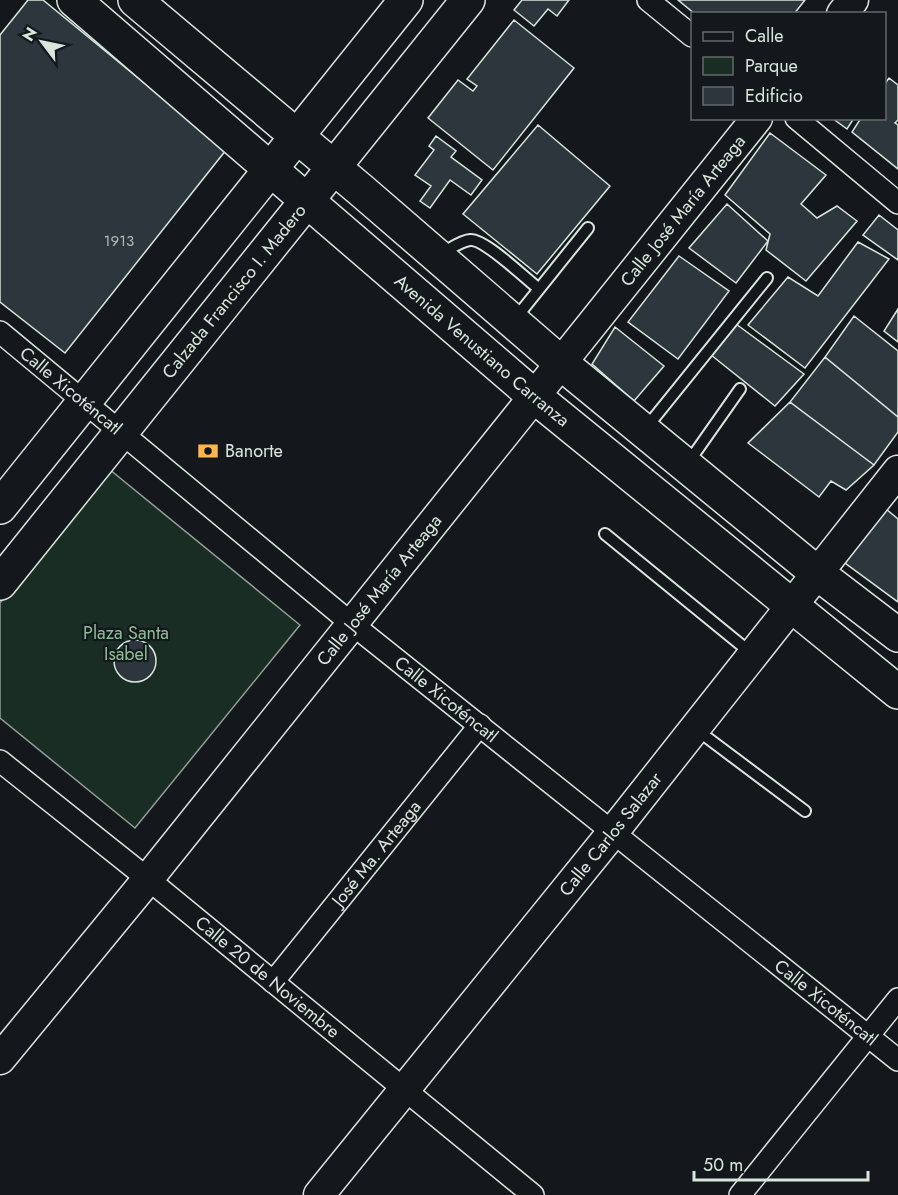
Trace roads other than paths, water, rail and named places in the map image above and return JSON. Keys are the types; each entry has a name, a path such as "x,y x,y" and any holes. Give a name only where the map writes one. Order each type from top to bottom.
{"main road":[{"name":"Avenida Venustiano Carranza","path":"74,0 534,396 898,692"},
{"path":"135,0 334,167 561,363 817,573 898,635"},
{"path":"0,507 406,0"},
{"name":"Calzada Francisco I. Madero","path":"0,583 468,0"}],"street":[{"path":"648,0 691,34"},
{"path":"844,12 853,0"},
{"name":"Calle José María Arteaga","path":"0,1059 148,879 755,120"},
{"path":"798,120 898,202"},
{"name":"Calle Xicoténcatl","path":"0,332 352,624 898,1060"},
{"name":"Calle Carlos Salazar","path":"322,1194 613,832 898,471"},
{"name":"José Ma. Arteaga","path":"273,982 480,725"},
{"name":"Calle 20 de Noviembre","path":"0,761 148,879 533,1195"},
{"path":"740,1195 898,999"}],"lane":[{"path":"513,321 588,228"},
{"path":"437,256 467,240 476,240 539,289"},
{"path":"644,430 766,278"},
{"path":"686,465 740,389"},
{"path":"605,534 752,654"},
{"path":"694,728 805,811"}],"place":[{"name":"Banorte","path":"208,451"}],"park label":[{"name":"Plaza Santa Isabel","path":"126,643"}]}
